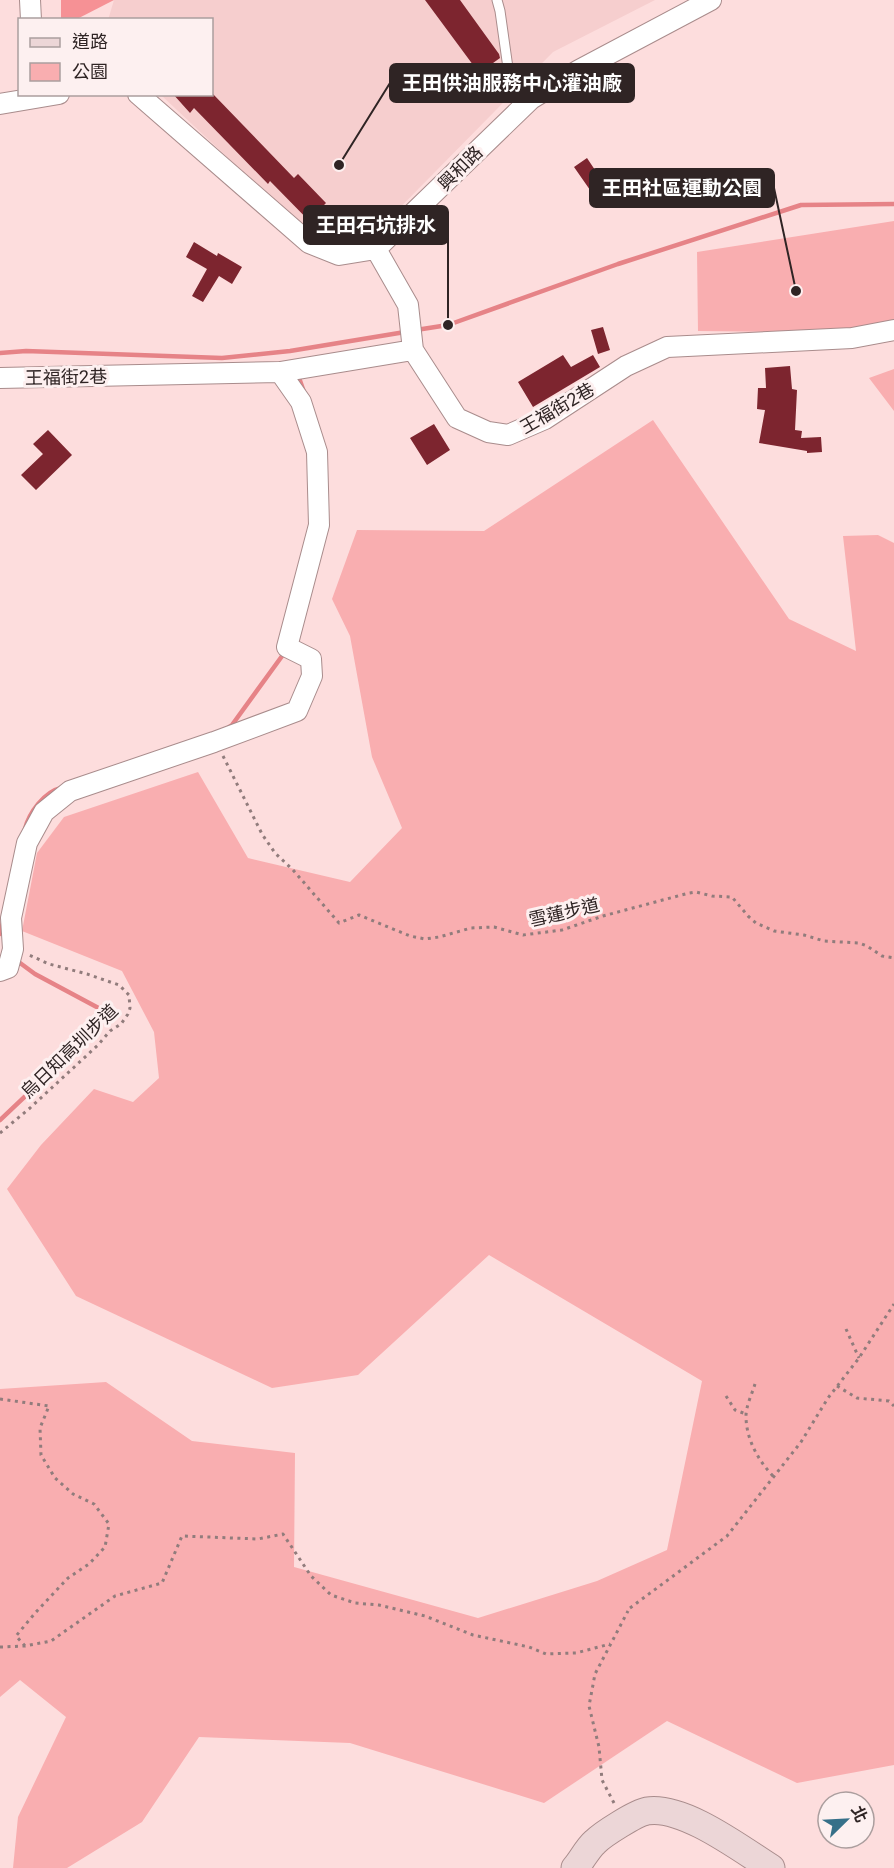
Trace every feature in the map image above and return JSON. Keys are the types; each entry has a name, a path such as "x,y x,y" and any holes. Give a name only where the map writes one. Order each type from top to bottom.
{"street":[{"path":"30,0 32,18"},
{"name":"興和路","path":"376,249 531,99 579,70 711,0"},
{"path":"0,104 47,96"},
{"path":"140,96 309,243 339,255 376,249 408,305 413,350"},
{"name":"王福街2巷","path":"0,378 291,370 413,350 457,418 488,432 508,435 544,419 626,366 668,347 852,338 894,330"},
{"path":"0,971 9,968 13,949 10,918 27,843 44,812 70,791 297,711 312,676 311,659 287,647 319,525 317,452 291,370"},
{"path":"575,1868 595,1842 624,1822 646,1811 673,1813 705,1827 771,1868"}],"lane":[{"path":"497,0 509,75 531,99"}],"path":[{"name":"雪蓮步道","path":"214,742 262,834 275,853 294,870 339,923 359,915 410,936 425,939 471,928 494,927 523,935 562,930 603,916 696,892 732,897 756,923 774,931 804,935 824,941 859,943 882,956 894,958"},
{"name":"烏日知高圳步道","path":"0,1133 98,1045 110,1031 121,1024 129,1014 130,1008 129,995 119,985 49,964 13,949"},
{"path":"624,1822 602,1780 589,1706 595,1674 610,1644 629,1610 727,1536 801,1442 894,1304"},
{"path":"846,1329 859,1358"},
{"path":"755,1384 746,1414 749,1437 761,1464 772,1476"},
{"path":"837,1386 857,1398 889,1401 894,1406"},
{"path":"726,1396 735,1410 746,1414"},
{"path":"0,1399 49,1406 40,1428 41,1455 55,1478 73,1494 94,1504 109,1524 105,1548 89,1564 68,1578 16,1636 25,1646"},
{"path":"0,1647 25,1646 51,1641 115,1596 162,1583 182,1536 258,1539 283,1534 311,1576 331,1595 355,1603 379,1605 425,1616 473,1635 529,1647 546,1654 576,1653 610,1644"}],"shaded area":[{"path":"61,0 114,0 79,18 61,18"},
{"path":"114,0 655,0 553,52 372,236 311,236 162,96 213,96 213,18 109,18"}],"green space":[{"path":"894,221 894,333 698,331 697,252"},
{"path":"894,369 894,411 869,378"},
{"path":"653,420 789,619 856,651 843,536 878,535 894,543 894,1765 797,1783 667,1721 544,1803 350,1743 199,1737 142,1822 67,1868 13,1868 18,1817 66,1717 20,1680 0,1697 0,1389 106,1382 192,1441 295,1453 294,1567 478,1618 597,1581 667,1550 702,1381 489,1255 358,1375 272,1388 76,1296 7,1189 41,1145 94,1089 133,1102 159,1078 154,1032 122,971 22,931 37,853 64,817 198,772 248,858 350,882 402,828 372,757 350,636 332,599 357,530 484,531"}],"building":[{"path":"425,0 460,0 500,58 479,73"},
{"path":"213,94 294,178 298,174 326,203 321,208 333,219 320,232 270,181 268,184 194,108 190,113 175,96 213,96"},
{"path":"587,158 609,191 597,200 574,167"},
{"path":"194,242 242,267 232,284 219,276 203,302 192,296 207,269 186,257"},
{"path":"603,327 610,350 598,354 591,330"},
{"path":"563,355 571,367 593,355 600,367 533,407 518,382"},
{"path":"790,366 792,389 797,390 795,430 802,431 801,438 821,437 822,452 807,453 807,451 759,443 765,410 757,409 758,388 766,388 765,368"},
{"path":"434,424 450,450 427,465 410,438"},
{"path":"48,430 72,455 36,490 21,475 43,454 33,444"}],"waterway":[{"path":"416,330 448,325 618,264 801,205 894,204"},
{"path":"0,353 26,351 222,358 290,351 405,332"},
{"path":"298,375 304,392"},
{"path":"229,727 285,652"},
{"path":"25,829 38,804 49,794 61,788"},
{"path":"0,934 3,922"},
{"path":"0,1120 74,1050 106,1012 35,974 16,960"}],"place":[{"name":"王田供油服務中心灌油廠","path":"339,165"},
{"name":"王田社區運動公園","path":"796,291"},
{"name":"王田石坑排水","path":"448,325"}]}
